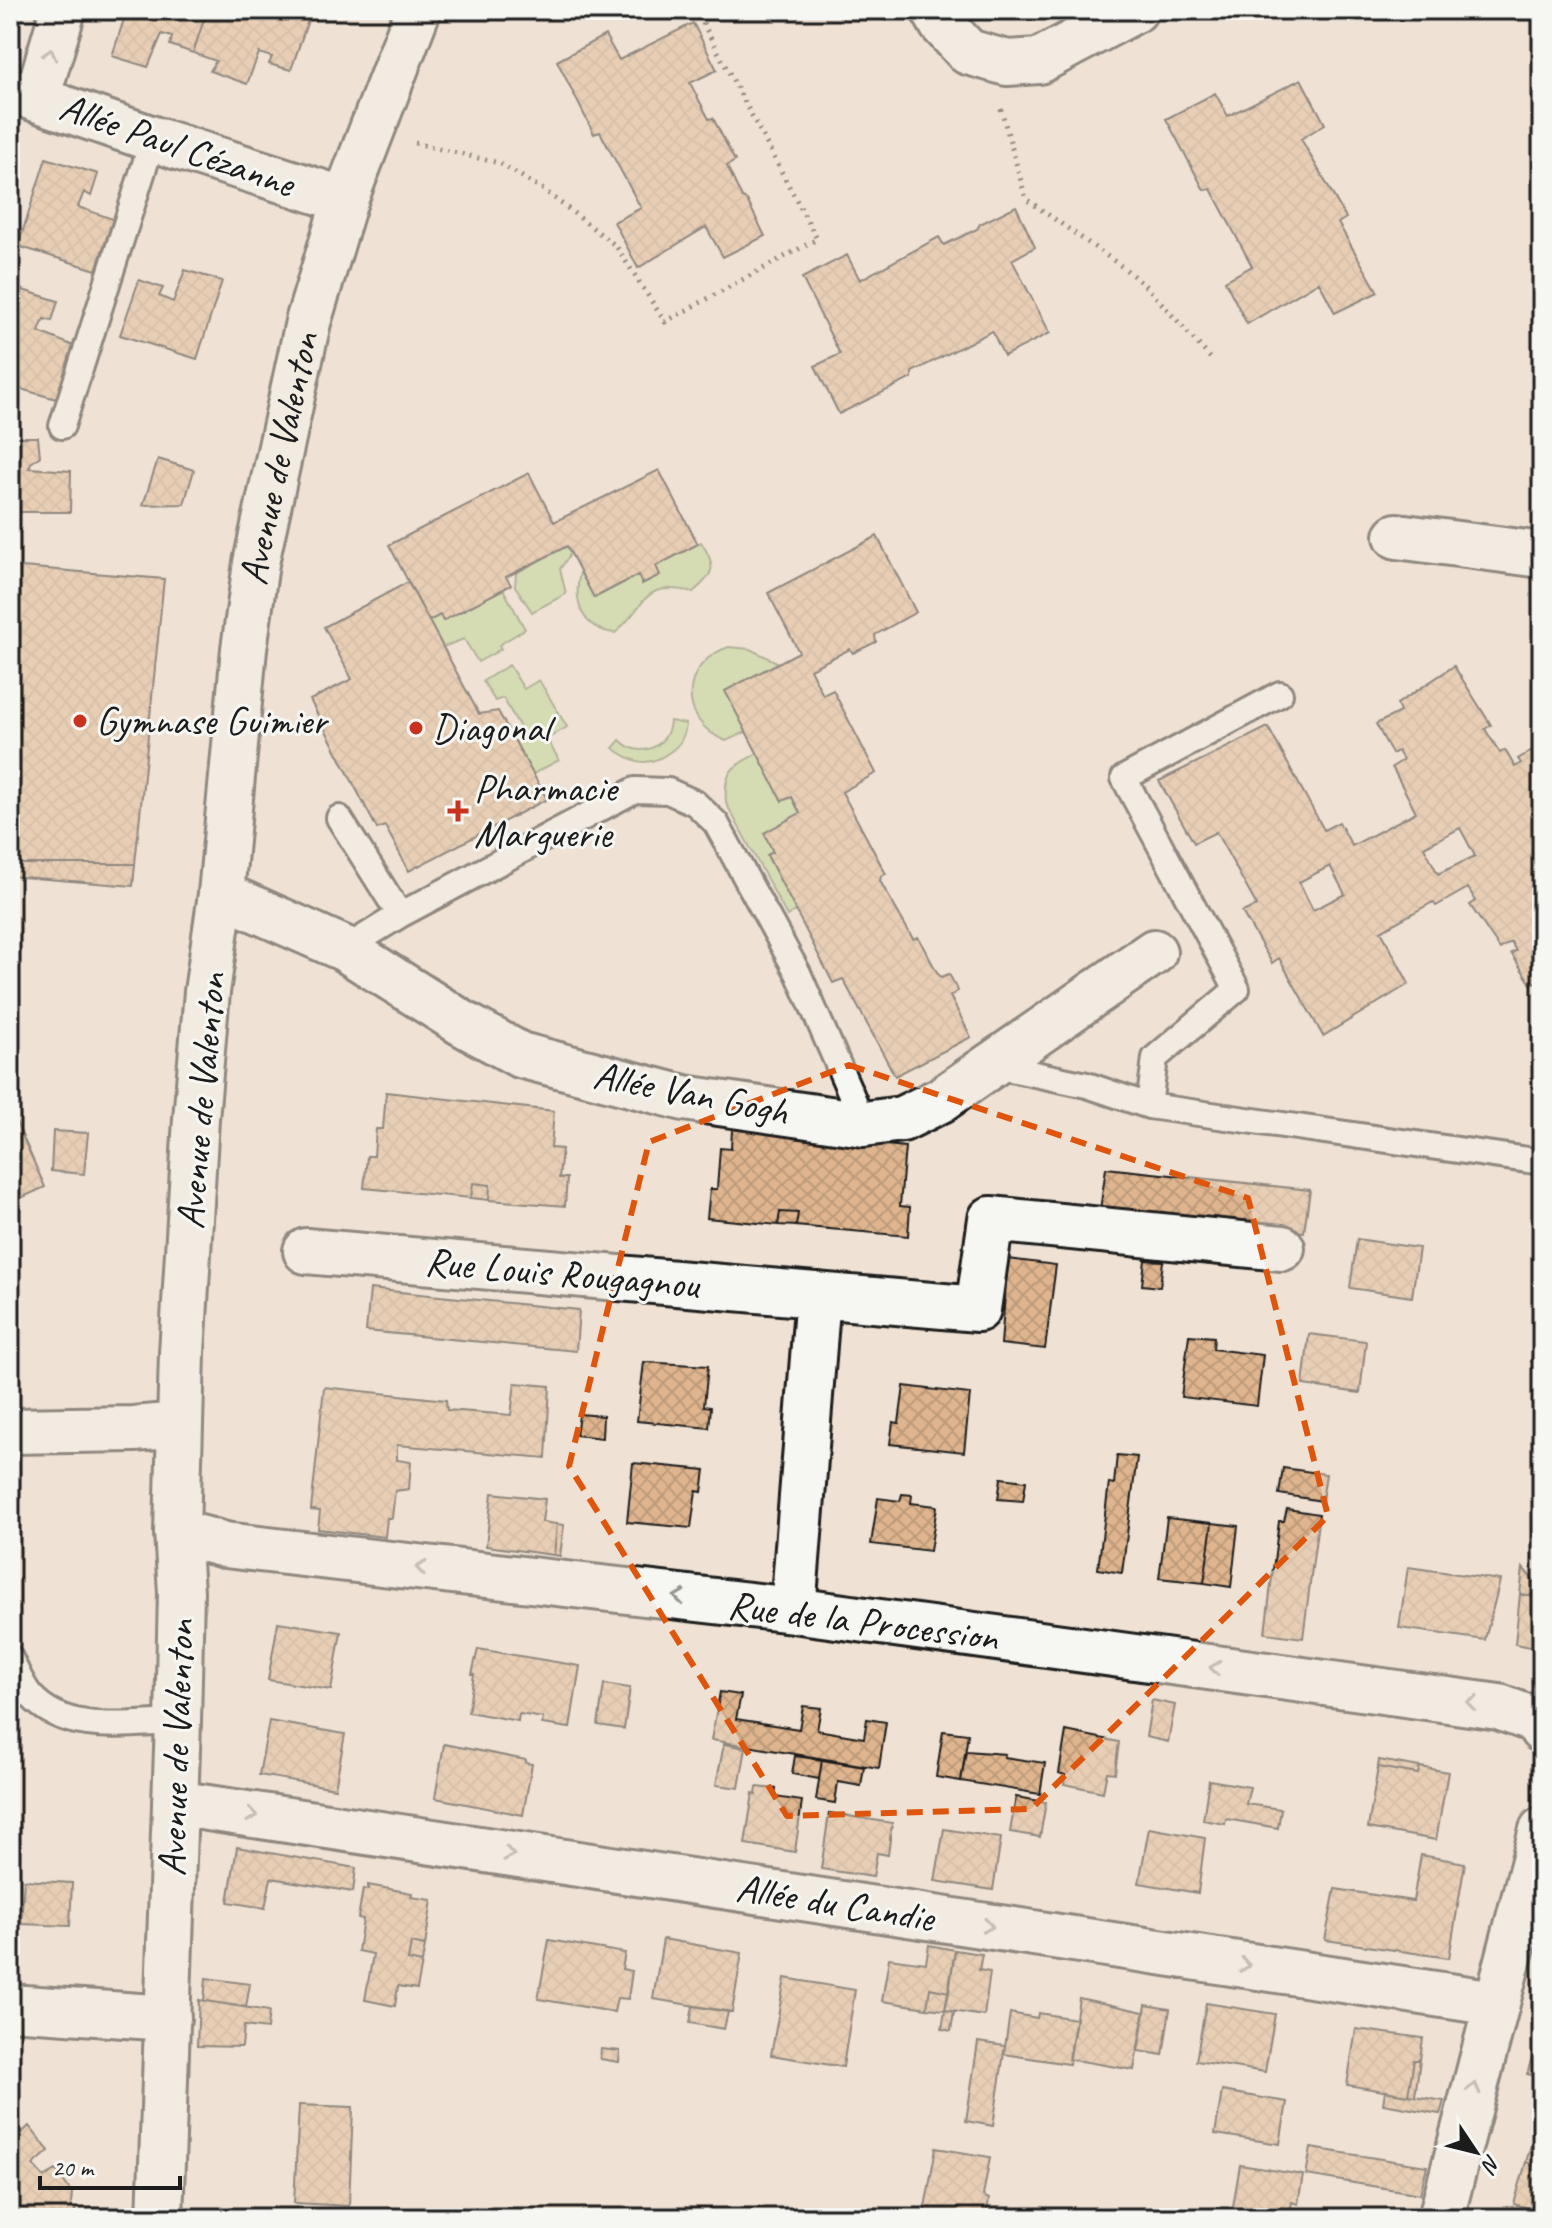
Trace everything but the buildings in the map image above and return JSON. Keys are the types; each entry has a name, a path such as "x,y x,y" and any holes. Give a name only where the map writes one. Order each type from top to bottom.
{"street":[{"path":"24,94 63,10"},
{"name":"Avenue de Valenton","path":"160,2218 178,1722 181,1592 177,1532 179,1425 196,1119 244,649 256,563 308,322 345,200 418,10"},
{"path":"934,10 942,24 968,52 1007,63 1039,61 1135,10"},
{"name":"Allée Paul Cézanne","path":"24,94 345,200"},
{"path":"1397,536 1542,555"},
{"name":"Allée Van Gogh","path":"221,894 345,949 462,1023 520,1055 684,1098 864,1124 902,1119 941,1100 1154,952"},
{"name":"Rue Louis Rougagnou","path":"306,1251 978,1309 991,1219 1282,1248"},
{"path":"793,1610 818,1295"},
{"path":"10,1431 134,1429 179,1425"},
{"name":"Rue de la Procession","path":"177,1532 225,1545 793,1610 1499,1707 1540,1723"},
{"name":"Allée du Candie","path":"175,1803 1495,2003"},
{"path":"1441,2218 1542,1830"},
{"path":"10,2007 168,2018"}],"lane":[{"path":"62,426 153,139"},
{"path":"1149,1106 1155,1058 1237,989 1124,778 1280,694"},
{"path":"345,949 400,915 635,790 668,791 695,803 716,823 798,973 864,1124"},
{"path":"339,818 400,915"},
{"path":"992,1065 1087,1085 1149,1106 1542,1162"},
{"path":"10,1658 31,1695 61,1719 96,1725 178,1722"}],"path":[{"path":"371,132 499,163 544,190 616,246 665,322 817,239 696,10"},
{"path":"1007,63 999,104 1026,199 1141,282 1213,361"}],"highlighted area":[{"path":"849,1065 1248,1198 1328,1516 1031,1809 787,1816 569,1466 649,1142"}],"green space":[{"path":"701,542 710,557 711,569 706,580 693,592 663,589 654,592 615,633 594,626 587,620 579,603 580,572 595,598 638,575 642,584 656,566"},
{"path":"567,546 571,553 560,569 566,594 532,612 515,586 516,573"},
{"path":"503,589 525,629 499,645 501,649 478,662 464,639 443,647 429,621 440,615 443,620"},
{"path":"729,647 750,649 779,663 746,732 726,741 710,732 699,720 692,706 691,692 701,665"},
{"path":"509,665 524,689 539,680 567,727 547,739 559,760 533,774 515,743 525,736 503,698 495,701 483,681"},
{"path":"670,721 686,724 683,736 680,743 656,760 642,762 628,758 613,748 620,740 636,749 651,748 664,738"},
{"path":"758,753 792,797 800,813 767,856 796,910 787,916 726,803 726,784 731,772"}],"place":[{"name":"Gymnase Guimier","path":"80,721"},
{"name":"Diagonal","path":"416,728"},
{"name":"Pharmacie Marguerie","path":"458,811"}]}
